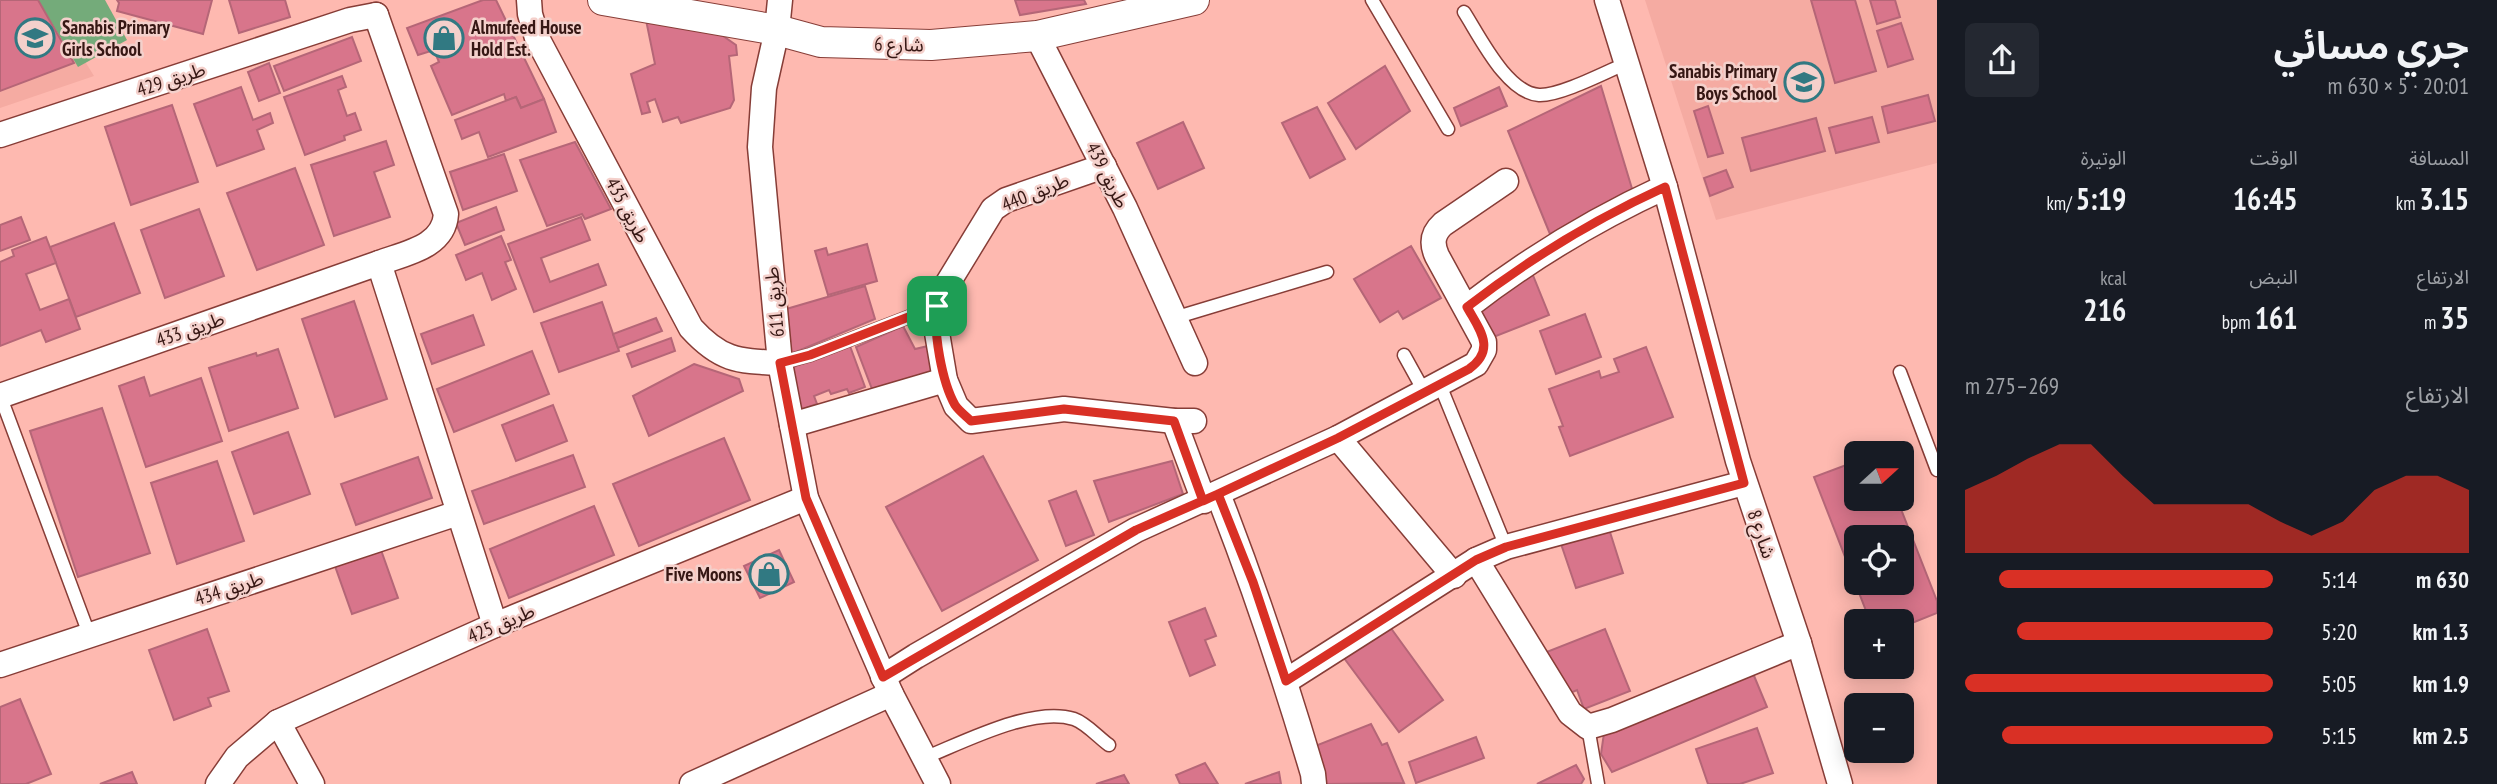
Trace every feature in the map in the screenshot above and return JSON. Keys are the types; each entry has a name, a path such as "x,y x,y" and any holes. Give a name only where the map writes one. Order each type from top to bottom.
{"street":[{"name":"طريق 435","path":"529,0 537,38 691,328 714,349 727,356 742,361 780,363"},
{"name":"شارع 6","path":"603,0 657,4 777,30 821,43 931,45 1037,36 1112,10 1190,1"},
{"name":"طريق 611","path":"780,0 777,30 764,88 760,147 780,363 806,498 887,685 938,784"},
{"name":"شارع 8","path":"1607,0 1665,187 1744,483 1799,643 1840,784"},
{"name":"طريق 429","path":"0,135 345,11 380,8"},
{"name":"طريق 433","path":"0,395 433,242 445,224 446,214 380,8"},
{"name":"طريق 439","path":"1037,36 1104,166 1195,363"},
{"name":"طريق 440","path":"937,306 943,291 993,209 1006,200 1104,166"},
{"path":"692,784 887,685 1124,537 1338,438 1476,364 1484,350 1481,334 1434,249 1434,234 1443,224 1506,181"},
{"path":"1467,307 1513,272 1581,228 1665,187"},
{"path":"379,263 495,625"},
{"path":"937,306 935,321 945,380 956,406 971,421 1064,409 1184,421 1211,497 1253,582 1286,681 1314,784"},
{"path":"792,425 945,380"},
{"path":"1338,438 1454,576"},
{"path":"1286,681 1476,560 1506,547 1744,483"},
{"name":"طريق 425","path":"218,784 237,757 278,722 495,625 806,498"},
{"name":"طريق 434","path":"0,666 89,634 458,513"},
{"path":"1476,560 1570,713 1588,727 1612,720 1799,643"},
{"path":"278,722 312,784"}],"lane":[{"path":"1372,0 1448,129"},
{"path":"1464,12 1506,75 1520,89 1539,95 1558,91 1627,63"},
{"path":"1174,318 1327,272"},
{"path":"780,363 810,355 937,306"},
{"path":"1404,355 1432,389 1506,547"},
{"path":"1900,372 1937,470"},
{"path":"0,395 89,634"},
{"path":"924,758 1000,727 1039,716 1076,719 1109,745"},
{"path":"1588,727 1598,784"}],"shaded area":[{"name":"Sanabis Primary Girls School","path":"0,0 47,0 94,76 0,108"},
{"name":"Sanabis Primary Boys School","path":"1645,0 1937,0 1937,163 1716,220"}],"green space":[{"path":"38,0 105,0 127,40 78,67"}],"building":[{"name":"Sanabis Primary Girls School","path":"0,0 38,0 74,63 0,91"},
{"path":"117,0 212,0 203,34 117,11"},
{"path":"229,0 285,0 290,17 239,33"},
{"path":"483,0 496,0 544,99 521,108 516,97 506,101 504,94 452,115 431,66 439,62 434,50 418,55 407,28"},
{"path":"1015,0 1084,0 1086,4 1020,15"},
{"path":"1811,0 1855,0 1876,71 1835,83"},
{"path":"1870,0 1895,0 1900,17 1877,24"},
{"path":"646,20 695,27 723,36 736,45 737,55 729,56 734,100 730,108 681,123 678,117 663,122 655,99 647,102 650,112 642,114 631,74 655,64"},
{"path":"1901,23 1913,59 1888,67 1877,31"},
{"path":"352,37 361,61 284,91 274,66"},
{"path":"269,63 280,93 259,101 248,72"},
{"path":"1385,66 1410,111 1356,149 1328,103"},
{"path":"342,76 346,87 338,90 347,116 355,113 361,130 344,136 345,140 305,155 284,97"},
{"path":"1601,86 1633,192 1550,234 1508,131"},
{"path":"241,87 253,120 270,113 273,123 257,130 264,149 217,166 194,104"},
{"path":"1499,87 1507,106 1461,126 1454,108"},
{"path":"1928,95 1935,121 1888,133 1882,107"},
{"path":"516,97 521,108 544,99 556,132 488,157 479,132 462,139 455,120"},
{"path":"172,105 198,182 131,205 105,127"},
{"path":"1708,106 1723,153 1708,157 1694,111"},
{"path":"1317,107 1345,159 1310,178 1282,123"},
{"path":"1872,117 1879,142 1836,153 1829,128"},
{"path":"1816,118 1825,151 1751,171 1742,138"},
{"path":"1183,122 1204,168 1158,189 1137,143"},
{"path":"386,141 394,165 374,172 390,217 334,236 311,165"},
{"path":"575,142 611,209 585,219 582,214 547,226 520,160"},
{"path":"504,154 517,191 463,210 450,172"},
{"path":"295,168 324,245 257,270 227,193"},
{"path":"1726,170 1733,187 1710,196 1704,178"},
{"path":"496,207 504,230 465,245 456,223"},
{"path":"199,209 224,276 165,298 141,230"},
{"path":"21,217 30,240 0,251 0,225"},
{"path":"581,217 590,240 541,258 550,282 598,264 606,285 534,312 508,244"},
{"path":"114,223 140,293 76,317 50,247"},
{"path":"501,236 511,260 505,262 516,289 492,300 482,273 466,280 456,255"},
{"path":"46,237 56,263 26,274 40,310 69,299 80,329 46,342 41,330 0,346 0,262 14,256 12,250"},
{"path":"867,244 877,281 828,295 815,251 826,248 828,255"},
{"path":"1411,246 1441,298 1403,319 1398,311 1380,322 1354,279"},
{"path":"1528,263 1549,315 1491,338 1477,304"},
{"path":"865,286 875,319 786,356 776,312"},
{"path":"354,301 387,399 335,417 302,319"},
{"path":"602,302 619,351 559,372 541,323"},
{"path":"1585,314 1601,357 1556,374 1540,331"},
{"path":"473,315 484,345 432,364 421,334"},
{"path":"656,318 662,331 618,348 613,334"},
{"path":"903,326 915,349 928,346 936,371 872,389 856,347"},
{"path":"671,338 675,351 632,367 627,354"},
{"path":"850,346 865,387 849,393 847,389 831,394 829,390 814,396 817,404 800,410 785,370"},
{"path":"1646,347 1673,417 1570,456 1559,427 1563,426 1549,389 1599,371 1601,378 1619,372 1614,359"},
{"path":"278,349 298,408 229,431 209,368"},
{"path":"532,351 549,394 454,432 437,389"},
{"path":"694,364 739,379 743,391 649,436 633,396"},
{"path":"144,377 150,396 201,378 222,441 146,467 119,386"},
{"path":"553,405 567,441 516,461 502,425"},
{"path":"102,408 150,553 78,577 30,431"},
{"path":"288,432 310,494 254,514 232,452"},
{"path":"724,438 750,500 639,546 613,484"},
{"path":"573,455 585,487 484,524 472,491"},
{"path":"983,456 1038,560 942,611 886,507"},
{"path":"418,457 432,498 356,525 341,484"},
{"path":"217,461 244,541 177,564 151,483"},
{"path":"1172,461 1183,494 1109,522 1094,481"},
{"path":"1844,466 1844,511 1902,511 1907,525 1844,525 1844,554 1814,477"},
{"path":"1076,491 1094,535 1066,546 1049,501"},
{"path":"594,506 614,555 509,598 490,549"},
{"path":"1609,529 1623,573 1576,588 1561,544"},
{"path":"1914,542 1937,601 1937,613 1914,622 1914,609 1865,609 1860,595 1914,595"},
{"path":"381,550 398,598 352,614 335,566"},
{"name":"Five Moons","path":"779,550 794,582 760,598 744,566"},
{"path":"1205,608 1216,636 1205,640 1215,665 1190,676 1169,622"},
{"path":"1385,620 1443,700 1399,732 1341,654"},
{"path":"207,629 229,691 208,698 211,706 174,720 149,650"},
{"path":"1605,629 1630,691 1584,709 1577,690 1561,697 1544,653"},
{"path":"1752,671 1767,707 1612,772 1601,754 1604,733"},
{"path":"20,699 51,774 26,784 0,784 0,707"},
{"path":"1371,724 1382,745 1387,743 1404,783 1323,784 1310,748"},
{"path":"1757,728 1773,773 1740,784 1708,784 1696,749"},
{"path":"1476,737 1484,758 1416,783 1409,762"},
{"path":"1205,763 1218,784 1180,784 1176,775"},
{"path":"1576,765 1584,779 1581,784 1537,784"},
{"path":"132,772 137,784 100,784"},
{"path":"1279,772 1281,784 1245,784"},
{"path":"1124,775 1129,784 1096,784"}],"place":[{"name":"Sanabis Primary Girls School","path":"35,38"},
{"name":"Almufeed House Hold Est.","path":"444,38"},
{"name":"Sanabis Primary Boys School","path":"1804,82"},
{"name":"Five Moons","path":"769,574"}],"route":[{"path":"937,306 810,355 780,363 806,498 883,677 1136,530 1203,501 1218,494 1338,438 1469,369 1481,358 1484,342 1467,307 1503,278 1581,228 1665,187 1744,483 1506,547 1476,560 1286,681 1253,582 1218,494 1203,501 1174,421 1064,409 971,421 956,406 945,380 935,321 937,306"}]}
